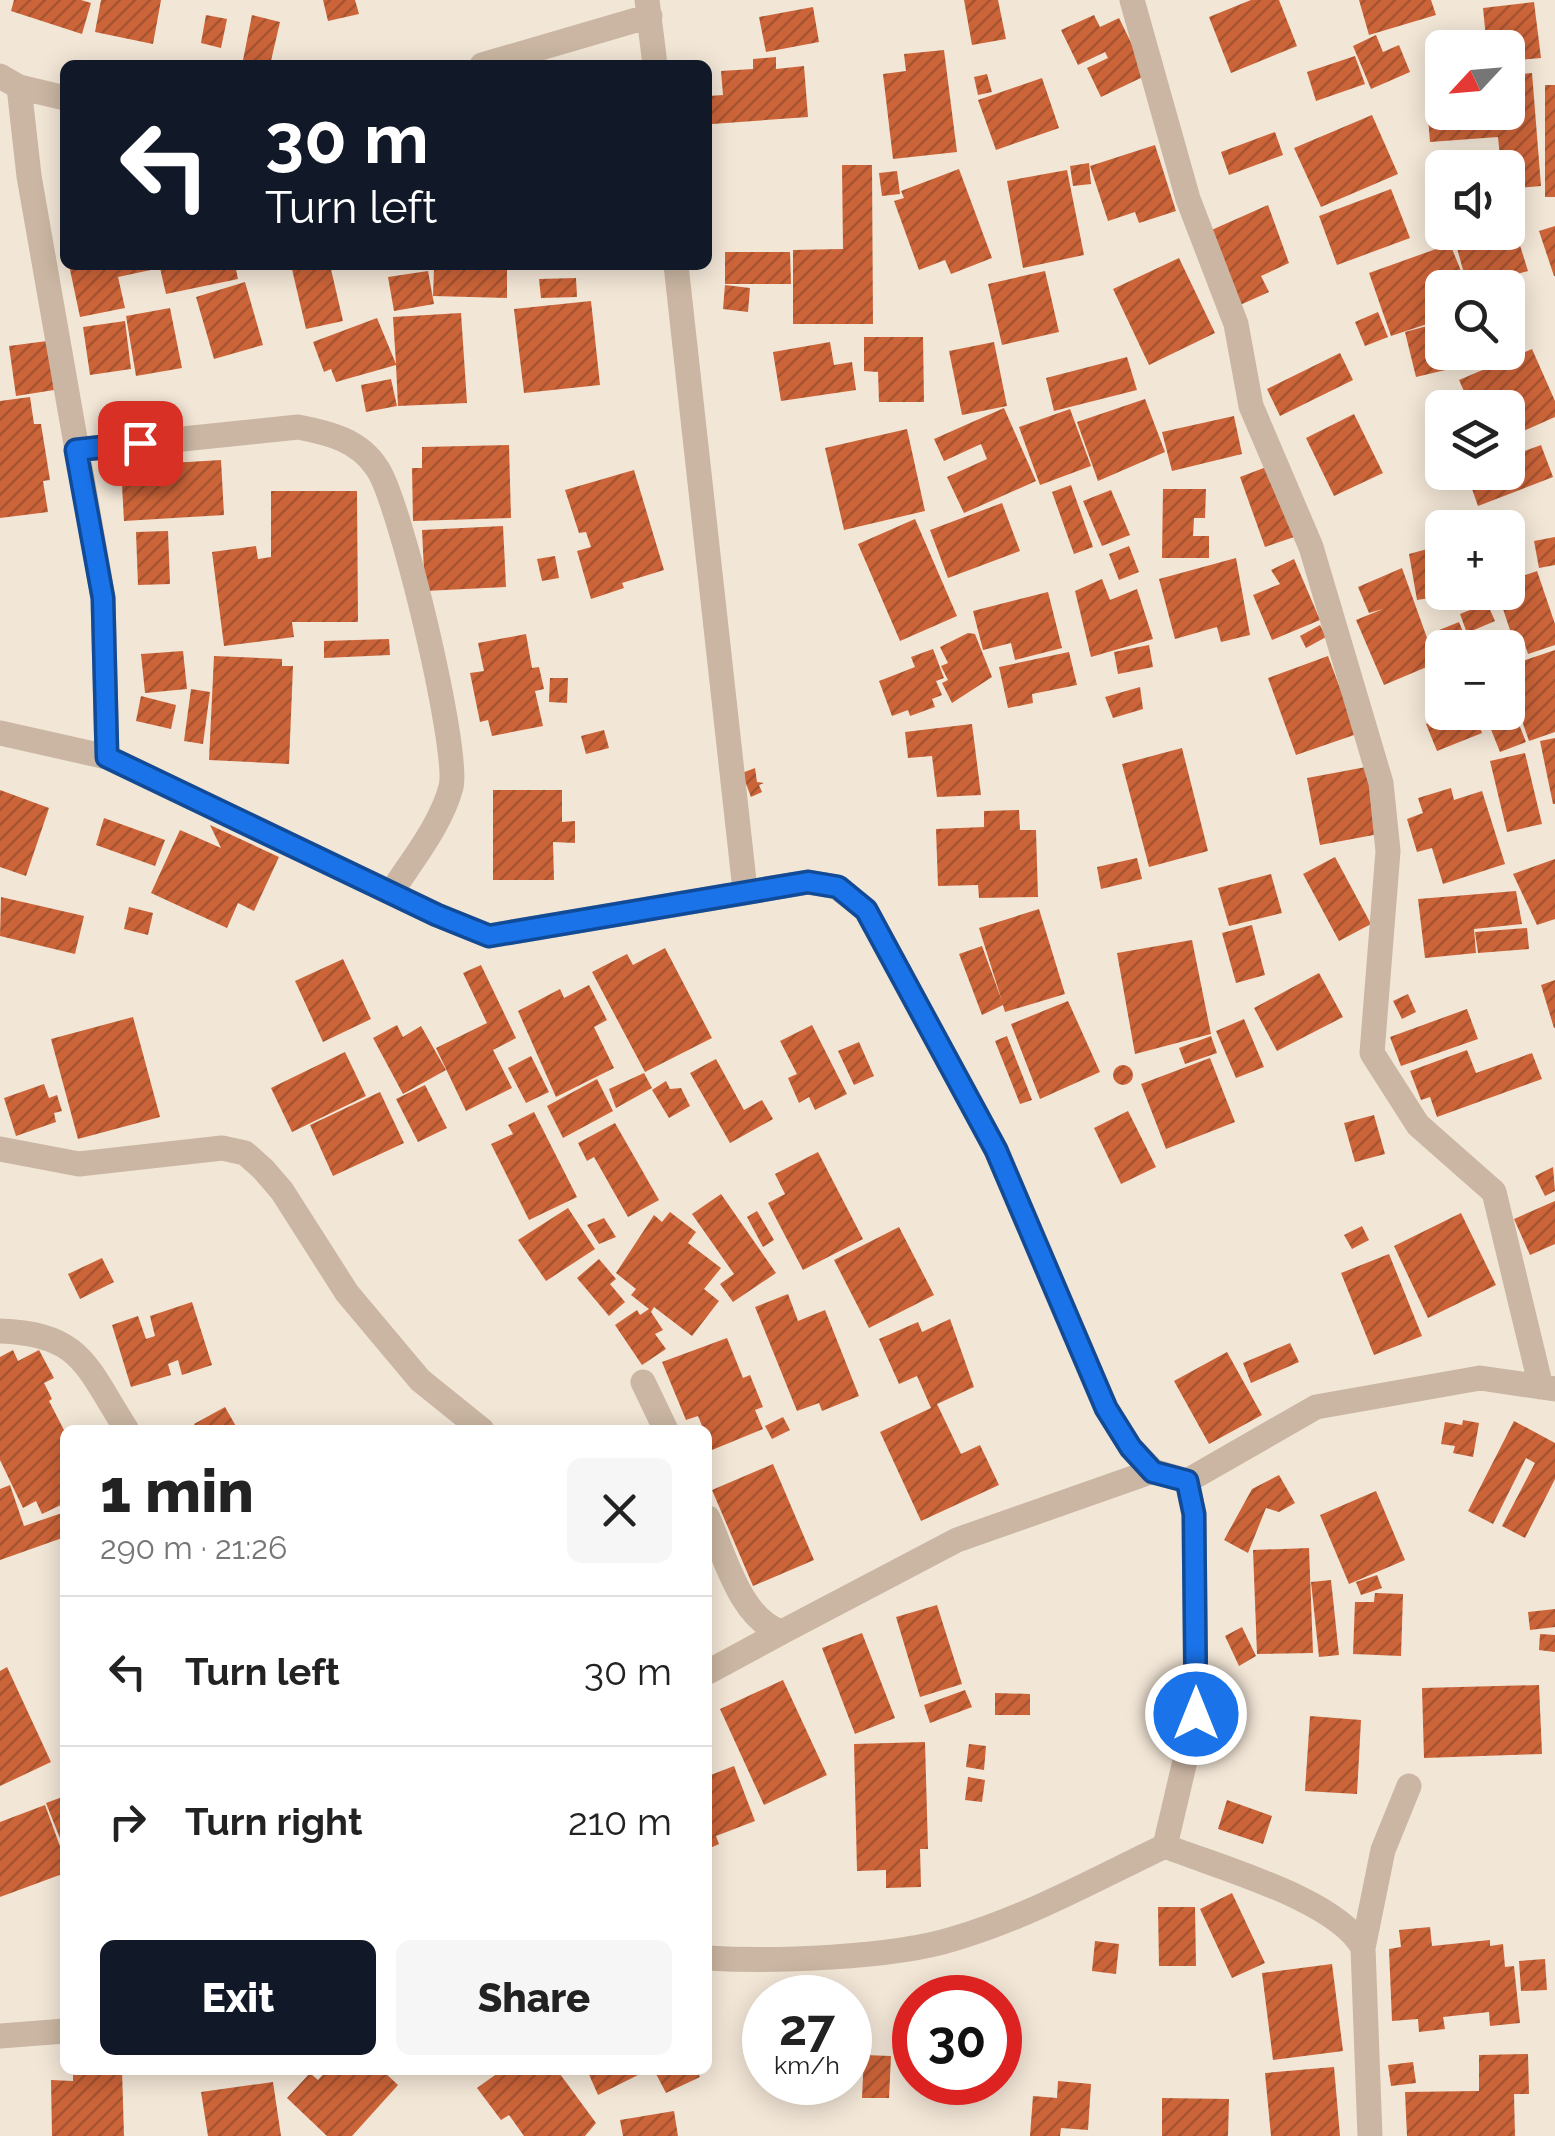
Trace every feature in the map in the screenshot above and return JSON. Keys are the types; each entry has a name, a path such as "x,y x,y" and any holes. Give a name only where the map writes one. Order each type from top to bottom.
{"street":[{"path":"0,733 107,757 489,936 745,890 808,882 838,887 866,910 996,1150 1106,1408 1131,1448 1153,1472 1187,1481 1316,1407 1480,1378 1548,1388 1494,1192 1418,1125 1372,1052 1388,850 1380,783 1310,547 1251,406 1236,324 1192,214 1132,0"},
{"path":"497,60 648,8 654,60"},
{"path":"60,97 10,82 103,598 107,757"},
{"path":"677,270 745,890"},
{"path":"76,450 298,427 330,434 360,448 378,469 394,503 437,685 452,784 439,817 391,893"},
{"path":"0,1148 79,1164 222,1148 245,1153 282,1191 347,1293 420,1380 476,1425"},
{"path":"0,1331 36,1332 60,1340 79,1355 124,1425"},
{"path":"643,1382 664,1425"},
{"path":"712,1670 957,1540 1153,1472"},
{"path":"1164,1846 1196,1714 1194,1514 1187,1481"},
{"path":"712,1527 751,1610 766,1628 782,1632"},
{"path":"1370,2136 1364,1948 1383,1850 1409,1786"},
{"path":"712,1958 833,1955 950,1941 1006,1920 1164,1846 1332,1916 1348,1926 1364,1948"},
{"path":"0,2036 60,2030"}],"building":[{"path":"14,0 91,3 82,34 11,11"},
{"path":"101,0 161,0 153,44 95,32"},
{"path":"323,0 355,0 359,14 328,21"},
{"path":"964,0 998,0 1006,39 972,45"},
{"path":"1251,0 1279,0 1297,46 1231,73 1209,17"},
{"path":"1359,0 1431,0 1436,15 1369,35"},
{"path":"1534,2 1541,58 1525,59 1525,30 1485,30 1483,8"},
{"path":"813,7 819,42 766,52 759,17"},
{"path":"206,15 227,19 221,48 201,43"},
{"path":"252,15 280,22 271,60 243,60"},
{"path":"1094,15 1100,27 1119,18 1147,75 1101,97 1087,68 1108,58 1105,52 1078,65 1061,30"},
{"path":"1376,35 1383,52 1399,45 1410,72 1371,89 1353,46"},
{"path":"944,50 957,152 893,159 883,74 906,71 904,54"},
{"path":"1355,56 1365,84 1316,101 1307,72"},
{"path":"776,57 776,69 804,66 808,117 712,124 712,96 723,95 721,71 753,69 753,59"},
{"path":"1532,73 1541,186 1525,187 1525,150 1499,150 1498,137 1430,142 1429,130 1525,130 1525,74"},
{"path":"987,74 992,92 978,95 974,77"},
{"path":"1042,78 1059,128 996,150 978,100"},
{"path":"1545,85 1555,85 1555,197 1545,197"},
{"path":"1372,115 1398,174 1321,207 1294,148"},
{"path":"1275,132 1283,155 1229,175 1221,152"},
{"path":"1155,145 1176,211 1139,223 1135,212 1108,221 1090,166"},
{"path":"1089,163 1091,184 1073,186 1070,166"},
{"path":"842,165 872,165 873,324 793,324 793,250 843,249"},
{"path":"959,169 992,258 951,274 945,260 919,270 894,201 904,198 901,191"},
{"path":"1067,170 1084,255 1023,268 1007,181"},
{"path":"897,171 900,194 882,196 879,173"},
{"path":"1391,189 1410,238 1337,265 1319,216"},
{"path":"1268,205 1289,263 1261,276 1269,292 1240,305 1207,232"},
{"path":"1555,226 1555,276 1554,276 1539,231"},
{"path":"1433,250 1452,250 1461,270 1425,270 1425,325 1391,336 1369,273"},
{"path":"1457,250 1521,250 1528,271 1525,270 1463,270"},
{"path":"725,252 790,252 791,284 725,284"},
{"path":"1179,258 1215,333 1149,365 1113,289"},
{"path":"70,270 151,270 118,277 125,308 80,317"},
{"path":"160,270 236,270 238,279 166,294"},
{"path":"292,270 331,270 343,321 306,329"},
{"path":"434,270 507,270 507,298 433,296"},
{"path":"428,271 434,304 394,311 388,277"},
{"path":"1045,271 1059,332 1002,345 988,284"},
{"path":"576,278 577,297 541,298 539,279"},
{"path":"245,282 263,345 214,359 196,297"},
{"path":"725,285 750,288 748,312 723,309"},
{"path":"591,301 600,385 524,393 514,309"},
{"path":"170,308 182,368 136,376 126,316"},
{"path":"1378,312 1388,337 1365,346 1355,322"},
{"path":"461,313 467,403 398,406 396,365 336,382 331,369 324,372 313,342 377,318 396,364 393,317"},
{"path":"125,321 131,369 90,375 83,327"},
{"path":"1425,327 1425,370 1445,370 1416,377 1405,332"},
{"path":"864,337 923,337 924,402 879,402 878,372 864,371"},
{"path":"47,341 54,390 16,396 9,346"},
{"path":"830,342 834,365 852,362 856,390 781,401 773,352"},
{"path":"994,342 1007,406 962,415 949,351"},
{"path":"1532,349 1555,401 1555,417 1525,430 1525,390 1463,390 1459,380 1483,370 1525,370 1525,352"},
{"path":"1340,353 1353,380 1280,416 1267,389"},
{"path":"1127,357 1137,390 1054,411 1046,378"},
{"path":"391,379 397,406 366,412 361,385"},
{"path":"30,397 34,424 41,424 50,480 43,481 48,512 0,518 0,401"},
{"path":"1145,399 1165,452 1098,481 1077,422"},
{"path":"1004,408 1036,481 964,513 947,477 987,459 981,444 944,461 934,439"},
{"path":"1070,409 1091,466 1040,485 1019,427"},
{"path":"1354,414 1383,473 1334,496 1306,438"},
{"path":"1234,416 1242,454 1172,471 1162,432"},
{"path":"907,429 925,511 844,530 825,448"},
{"path":"509,445 511,518 413,521 412,468 422,468 422,447"},
{"path":"1541,445 1553,477 1525,488 1525,451"},
{"path":"221,460 224,515 124,521 121,466"},
{"path":"1269,466 1294,537 1265,547 1240,477"},
{"path":"634,470 664,570 622,583 624,588 591,599 577,551 591,547 586,532 579,533 565,490"},
{"path":"1071,485 1093,547 1074,554 1052,492"},
{"path":"1163,489 1206,489 1205,518 1194,518 1193,536 1209,536 1209,558 1162,558"},
{"path":"1111,490 1130,535 1102,546 1083,501"},
{"path":"1472,490 1519,490 1478,506"},
{"path":"271,491 357,491 358,622 292,622 294,637 224,646 212,552 256,546 258,559 271,557"},
{"path":"1002,503 1020,551 948,578 930,530"},
{"path":"915,519 957,616 900,641 858,544"},
{"path":"503,526 506,587 425,591 422,530"},
{"path":"168,531 170,584 138,585 136,532"},
{"path":"1555,537 1555,565 1539,568 1534,541"},
{"path":"1129,546 1139,572 1119,580 1109,554"},
{"path":"1425,550 1425,599 1417,600 1409,554"},
{"path":"555,556 559,578 542,581 537,559"},
{"path":"1236,558 1250,635 1221,642 1217,627 1175,639 1159,579"},
{"path":"1294,559 1320,620 1272,640 1253,595 1280,584 1271,570"},
{"path":"1402,568 1425,632 1425,668 1384,685 1356,620 1383,609 1369,613 1358,587"},
{"path":"1537,571 1555,624 1555,645 1528,654 1525,630 1510,630 1503,610 1525,610 1525,575"},
{"path":"1102,579 1110,600 1137,589 1153,639 1091,657 1075,591"},
{"path":"1048,592 1062,648 1015,660 1011,643 983,650 973,611"},
{"path":"1490,610 1495,621 1466,630 1460,614"},
{"path":"1459,622 1462,630 1439,630"},
{"path":"1320,625 1326,637 1306,648 1300,636"},
{"path":"968,633 975,634 992,677 952,703 942,683 948,680 941,666 948,663 940,647"},
{"path":"526,634 532,668 539,667 544,689 535,691 543,726 492,736 488,720 480,722 470,673 484,671 478,643"},
{"path":"389,639 390,655 324,658 324,641"},
{"path":"1149,645 1153,667 1118,674 1114,652"},
{"path":"933,649 944,678 936,681 942,695 932,699 935,707 910,716 908,710 892,716 879,681 915,667 911,657"},
{"path":"1555,650 1555,732 1529,741 1525,729 1525,660"},
{"path":"183,651 187,689 145,693 141,654"},
{"path":"1069,652 1077,685 1032,694 1033,703 1008,708 999,667"},
{"path":"214,656 282,659 282,666 293,666 289,764 209,760"},
{"path":"1328,656 1357,734 1296,755 1268,678"},
{"path":"550,678 568,678 567,703 549,702"},
{"path":"1140,687 1143,709 1113,718 1105,697"},
{"path":"191,689 210,692 203,744 184,741"},
{"path":"141,696 176,705 171,729 136,721"},
{"path":"972,724 981,795 937,797 932,756 908,758 905,732"},
{"path":"604,730 609,748 586,754 581,736"},
{"path":"1428,730 1481,730 1482,733 1437,751"},
{"path":"1491,730 1521,730 1526,742 1500,752"},
{"path":"1555,738 1555,804 1553,804 1540,741"},
{"path":"1182,748 1208,851 1149,867 1122,764"},
{"path":"1525,753 1542,824 1507,832 1490,761"},
{"path":"1366,767 1379,834 1320,845 1307,778"},
{"path":"755,768 757,782 764,783 759,785 762,792 751,797 742,773"},
{"path":"1451,788 1454,800 1482,791 1505,864 1443,884 1432,848 1417,852 1407,819 1423,813 1418,798"},
{"path":"0,790 49,808 26,876 0,867"},
{"path":"493,790 562,790 562,822 575,821 575,843 553,842 554,880 493,880"},
{"path":"1019,810 1020,830 1036,830 1038,897 979,898 978,885 938,886 936,829 984,827 984,811"},
{"path":"104,818 165,840 155,866 96,845"},
{"path":"210,825 279,857 254,911 238,903 227,928 151,893 180,830 221,848"},
{"path":"1335,857 1371,924 1339,941 1303,874"},
{"path":"1137,858 1142,879 1101,889 1097,867"},
{"path":"1555,859 1555,919 1537,925 1513,874"},
{"path":"1271,874 1282,913 1229,926 1218,888"},
{"path":"1516,891 1522,924 1474,929 1476,953 1425,958 1418,899"},
{"path":"1,897 84,916 75,954 0,936"},
{"path":"129,907 153,913 148,935 124,929"},
{"path":"1039,909 1065,994 1005,1012 1003,1005 982,1015 959,954 982,946 1002,1001 979,928"},
{"path":"1252,925 1265,975 1236,983 1222,933"},
{"path":"1527,928 1529,949 1478,953 1475,932"},
{"path":"1192,940 1211,1034 1135,1054 1117,953"},
{"path":"665,948 712,1038 645,1072 592,972 627,954 633,965"},
{"path":"343,959 371,1019 323,1042 295,981"},
{"path":"481,965 516,1038 493,1050 512,1088 466,1111 436,1048 487,1023 463,973"},
{"path":"1319,973 1343,1017 1277,1051 1254,1008"},
{"path":"1555,980 1555,1028 1554,1028 1541,985"},
{"path":"589,985 607,1020 594,1027 614,1068 556,1097 518,1011 560,989 564,998"},
{"path":"1408,994 1416,1012 1402,1019 1393,1001"},
{"path":"1068,1001 1100,1072 1040,1099 1011,1024"},
{"path":"1467,1009 1478,1039 1401,1066 1390,1037"},
{"path":"133,1017 160,1117 78,1139 51,1039"},
{"path":"1244,1019 1264,1067 1236,1078 1216,1031"},
{"path":"397,1025 403,1037 421,1026 446,1070 403,1094 373,1038"},
{"path":"812,1025 847,1094 815,1110 809,1097 799,1103 788,1078 797,1074 780,1041"},
{"path":"1007,1036 1032,1100 1020,1104 995,1041"},
{"path":"1211,1036 1217,1053 1185,1064 1179,1048"},
{"path":"859,1042 874,1076 854,1085 838,1051"},
{"path":"1467,1050 1476,1073 1532,1053 1542,1079 1437,1117 1430,1097 1421,1100 1410,1071"},
{"path":"345,1052 366,1096 292,1132 271,1088"},
{"path":"531,1056 549,1092 526,1103 508,1068"},
{"path":"1210,1058 1235,1122 1166,1149 1141,1084"},
{"path":"716,1059 744,1110 762,1100 773,1119 730,1143 690,1073"},
{"path":"1123,1065 1133,1075 1123,1085 1113,1075"},
{"path":"644,1073 652,1088 616,1108 609,1089"},
{"path":"597,1079 613,1111 563,1138 547,1106"},
{"path":"666,1081 670,1089 681,1088 690,1106 669,1118 652,1090"},
{"path":"44,1084 49,1098 57,1095 62,1111 54,1113 56,1122 16,1136 4,1098"},
{"path":"425,1085 447,1128 418,1142 396,1099"},
{"path":"380,1092 404,1143 333,1176 310,1125"},
{"path":"1128,1111 1156,1167 1121,1184 1094,1128"},
{"path":"534,1112 577,1197 529,1220 491,1144 513,1134 508,1125"},
{"path":"1374,1115 1385,1154 1355,1162 1344,1123"},
{"path":"615,1123 659,1200 628,1217 594,1157 587,1161 578,1143"},
{"path":"818,1152 863,1239 803,1270 768,1203 785,1194 775,1174"},
{"path":"1553,1167 1555,1191 1545,1196 1535,1176"},
{"path":"721,1194 776,1273 733,1302 720,1284 734,1274 692,1214"},
{"path":"1555,1201 1555,1244 1530,1255 1514,1219"},
{"path":"568,1208 595,1249 546,1281 518,1240"},
{"path":"757,1211 774,1240 763,1247 747,1217"},
{"path":"670,1212 696,1232 688,1243 721,1268 704,1289 719,1301 692,1336 654,1307 651,1312 663,1330 655,1334 666,1349 642,1365 615,1325 637,1310 640,1315 649,1309 631,1295 636,1289 616,1273 654,1215 662,1222"},
{"path":"1461,1213 1496,1285 1428,1318 1394,1246"},
{"path":"604,1218 616,1237 599,1244 587,1225"},
{"path":"1362,1226 1369,1240 1352,1249 1344,1235"},
{"path":"899,1227 934,1295 869,1328 834,1260"},
{"path":"1389,1254 1422,1336 1374,1355 1341,1273"},
{"path":"102,1258 114,1282 80,1299 68,1274"},
{"path":"599,1259 616,1279 610,1284 625,1302 609,1316 577,1278"},
{"path":"788,1294 798,1321 825,1310 859,1396 822,1411 819,1403 797,1411 755,1307"},
{"path":"192,1302 212,1365 182,1375 178,1360 168,1364 171,1375 131,1387 112,1325 138,1316 146,1339 155,1336 150,1316"},
{"path":"950,1319 974,1387 937,1404 961,1454 980,1445 999,1485 921,1521 880,1432 931,1408 917,1376 899,1384 879,1339 918,1322 922,1332"},
{"path":"727,1338 743,1378 750,1375 763,1407 755,1410 763,1429 712,1450 712,1425 702,1425 698,1416 686,1420 662,1362"},
{"path":"1290,1343 1299,1362 1251,1383 1243,1363"},
{"path":"13,1350 18,1361 39,1350 54,1378 44,1383 61,1425 60,1505 42,1514 36,1501 23,1508 0,1460 0,1357"},
{"path":"1227,1352 1262,1415 1209,1444 1174,1381"},
{"path":"225,1407 235,1425 195,1425"},
{"path":"783,1417 790,1430 772,1439 765,1426"},
{"path":"1463,1420 1479,1423 1473,1457 1453,1453 1455,1446 1441,1444 1445,1422 1462,1425"},
{"path":"1514,1421 1555,1443 1555,1479 1525,1538 1502,1526 1535,1463 1526,1458 1493,1524 1468,1511"},
{"path":"773,1464 814,1560 753,1586 712,1490"},
{"path":"1279,1475 1295,1503 1279,1512 1266,1508 1248,1553 1224,1540 1252,1489"},
{"path":"10,1485 24,1526 60,1514 60,1539 0,1560 0,1489"},
{"path":"1376,1491 1405,1560 1349,1584 1320,1515"},
{"path":"1309,1548 1313,1653 1257,1654 1253,1550"},
{"path":"1377,1575 1382,1588 1361,1595 1356,1582"},
{"path":"1331,1580 1339,1655 1319,1657 1311,1582"},
{"path":"1375,1593 1403,1594 1401,1656 1353,1654 1355,1602 1374,1602"},
{"path":"937,1605 962,1684 920,1697 896,1617"},
{"path":"1555,1609 1555,1627 1530,1630 1528,1612"},
{"path":"1242,1627 1256,1656 1239,1666 1225,1636"},
{"path":"862,1633 895,1718 855,1734 822,1648"},
{"path":"1540,1634 1555,1635 1555,1652 1539,1650"},
{"path":"7,1667 51,1762 0,1786 0,1671"},
{"path":"783,1680 827,1775 764,1805 720,1709"},
{"path":"1539,1685 1542,1754 1424,1758 1422,1688"},
{"path":"965,1690 972,1707 930,1723 924,1705"},
{"path":"995,1693 1030,1694 1030,1715 995,1715"},
{"path":"1310,1716 1361,1720 1357,1794 1305,1791"},
{"path":"925,1742 928,1849 920,1849 921,1887 886,1888 886,1870 857,1871 854,1744"},
{"path":"969,1744 986,1746 984,1770 966,1767"},
{"path":"734,1766 755,1821 716,1836 719,1844 712,1847 712,1774"},
{"path":"968,1777 985,1780 982,1802 965,1800"},
{"path":"60,1798 60,1838 46,1803"},
{"path":"1227,1800 1272,1816 1263,1844 1218,1829"},
{"path":"45,1805 60,1846 60,1875 0,1897 0,1822"},
{"path":"1232,1893 1265,1963 1232,1978 1200,1909"},
{"path":"1158,1907 1195,1907 1196,1966 1159,1966"},
{"path":"1430,1927 1432,1946 1490,1940 1490,1946 1503,1944 1505,1967 1514,1966 1520,2023 1490,2026 1489,2012 1443,2017 1445,2029 1419,2032 1418,2019 1392,2021 1389,1949 1401,1947 1399,1930"},
{"path":"1095,1941 1119,1944 1116,1974 1092,1971"},
{"path":"1545,1959 1547,1990 1521,1991 1519,1961"},
{"path":"1332,1964 1343,2051 1273,2060 1262,1973"},
{"path":"1528,2054 1529,2094 1514,2094 1515,2136 1407,2136 1405,2092 1479,2091 1479,2055"},
{"path":"872,2055 891,2056 889,2098 872,2098"},
{"path":"1413,2062 1416,2083 1391,2086 1388,2065"},
{"path":"1334,2067 1340,2136 1271,2136 1265,2073"},
{"path":"73,2075 122,2075 124,2136 52,2136 51,2080 73,2081"},
{"path":"308,2075 318,2080 322,2075 387,2075 398,2085 352,2136 327,2136 287,2098"},
{"path":"495,2075 561,2075 596,2123 585,2136 524,2136 509,2115 501,2120 477,2088"},
{"path":"589,2075 638,2075 598,2095"},
{"path":"657,2075 699,2075 700,2077 666,2093"},
{"path":"1058,2081 1091,2084 1088,2130 1061,2128 1060,2136 1030,2136 1033,2096 1057,2098"},
{"path":"273,2082 281,2136 208,2136 201,2092"},
{"path":"1162,2098 1229,2099 1228,2136 1162,2136"},
{"path":"674,2111 678,2136 623,2136 620,2120"}],"route":[{"path":"140,443 76,450 103,598 107,757 437,915 489,936 656,904 808,882 838,887 866,910 996,1150 1106,1408 1131,1448 1153,1472 1187,1481 1194,1514 1196,1714"}]}
